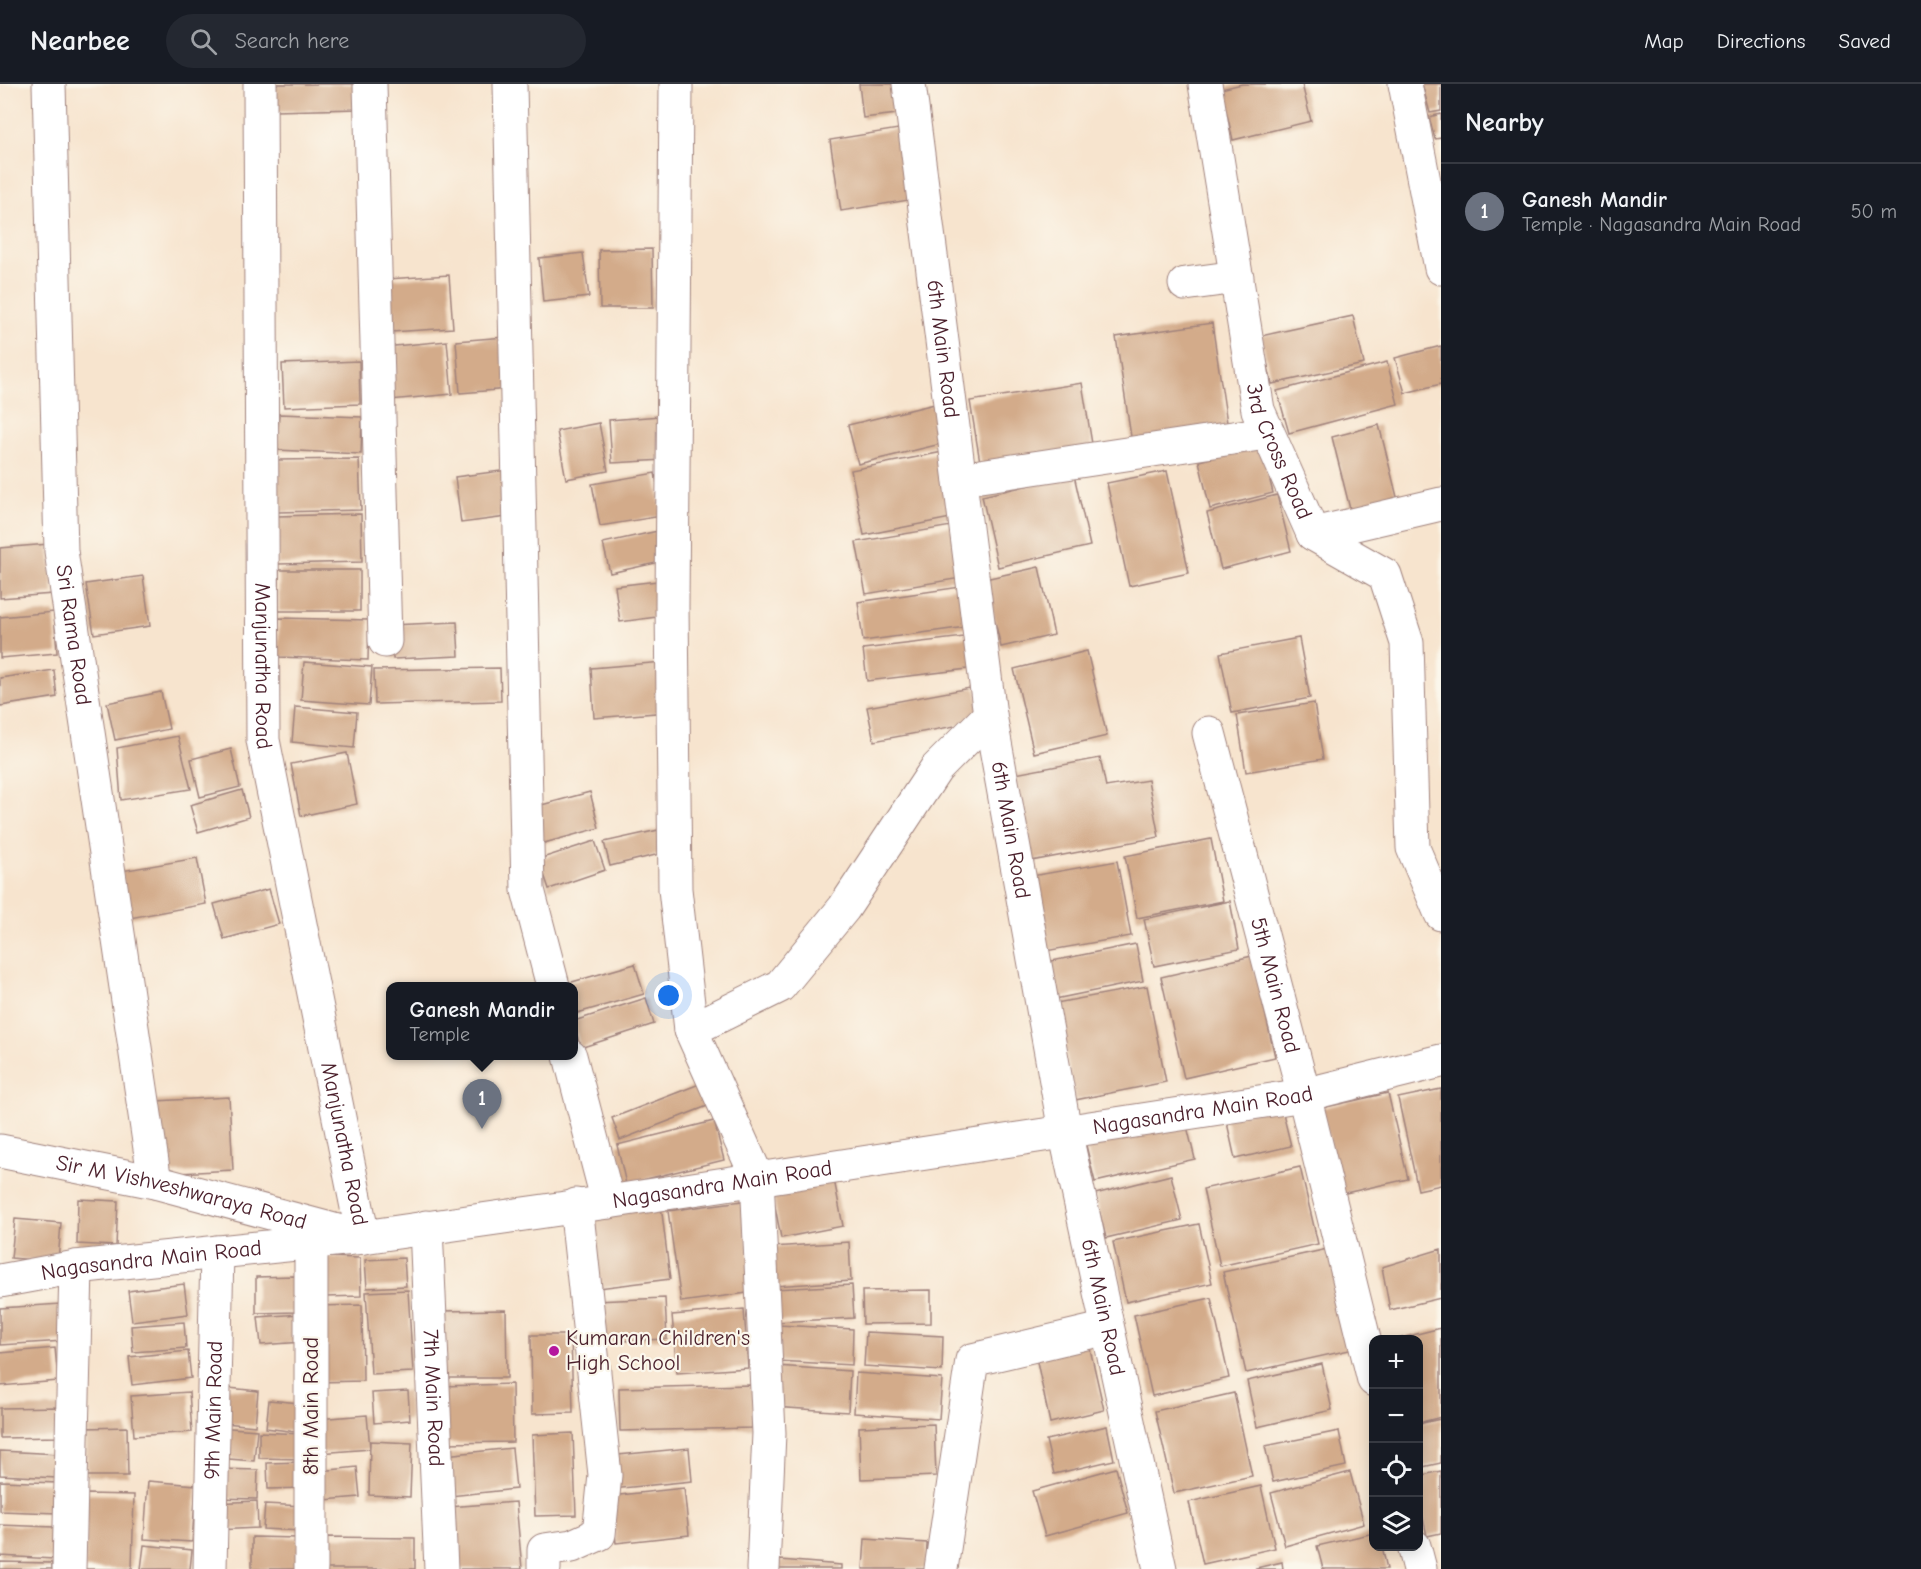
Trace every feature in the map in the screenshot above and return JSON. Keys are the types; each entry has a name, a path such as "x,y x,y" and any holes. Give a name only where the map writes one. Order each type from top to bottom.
{"street":[{"name":"Sri Rama Road","path":"49,84 61,551 154,1182"},
{"name":"Manjunatha Road","path":"260,84 263,740 363,1237"},
{"path":"370,84 385,641"},
{"path":"510,84 528,890 552,982"},
{"path":"676,84 672,594 675,889 691,1030 757,1178 769,1433 763,1569"},
{"name":"6th Main Road","path":"909,84 990,715 1065,1131 1160,1569"},
{"name":"3rd Cross Road","path":"1205,84 1258,410 1266,433 1313,534 1385,574 1407,643 1413,848 1441,914"},
{"path":"1405,84 1441,268"},
{"path":"1185,284 1237,278"},
{"path":"960,479 1266,433"},
{"path":"1313,534 1441,504"},
{"path":"691,1030 780,986 844,908 936,769 990,715"},
{"name":"5th Main Road","path":"1209,733 1304,1095 1369,1360"},
{"path":"544,1569 544,1550 572,1545 599,1534 605,1475 592,1203 571,1060"},
{"name":"Nagasandra Main Road","path":"0,1281 76,1267 363,1237 1304,1095 1441,1061"},
{"name":"Sir M Vishveshwaraya Road","path":"0,1151 154,1182 363,1237"},
{"name":"7th Main Road","path":"426,1227 441,1569"},
{"name":"8th Main Road","path":"311,1242 311,1569"},
{"name":"9th Main Road","path":"210,1569 218,1252"},
{"path":"69,1569 76,1267"},
{"path":"941,1569 972,1360 1107,1328"},
{"path":"1415,1551 1420,1569"}],"building":[{"path":"273,84 358,84 359,109 274,111"},
{"path":"859,84 893,84 897,114 863,118"},
{"path":"1242,84 1302,84 1311,121 1233,140 1221,89"},
{"path":"1422,84 1441,84 1441,111 1430,113"},
{"path":"1441,114 1441,138 1435,139 1429,117"},
{"path":"898,129 909,200 841,211 830,140"},
{"path":"652,249 653,308 600,308 599,250"},
{"path":"583,253 589,297 543,302 539,258"},
{"path":"449,275 453,328 391,332 387,279"},
{"path":"1353,316 1364,364 1272,384 1261,336"},
{"path":"1212,323 1229,436 1133,450 1116,337"},
{"path":"505,337 509,389 460,393 456,341"},
{"path":"447,341 452,394 390,400 384,347"},
{"path":"1441,346 1441,384 1405,393 1395,358"},
{"path":"359,361 360,404 284,407 282,364"},
{"path":"1387,362 1398,404 1289,433 1277,391"},
{"path":"1082,383 1094,456 982,474 970,401"},
{"path":"939,403 949,442 858,464 848,425"},
{"path":"279,414 362,417 361,454 277,450"},
{"path":"660,416 663,460 612,463 609,420"},
{"path":"599,423 608,471 566,479 557,431"},
{"path":"1379,425 1398,501 1351,513 1332,437"},
{"path":"1261,446 1273,493 1210,509 1199,461"},
{"path":"948,451 961,516 864,535 851,470"},
{"path":"359,459 361,510 278,512 277,460"},
{"path":"508,470 514,516 461,523 455,477"},
{"path":"1167,471 1189,573 1129,586 1107,483"},
{"path":"655,473 662,516 600,526 592,484"},
{"path":"1074,475 1090,546 998,567 982,496"},
{"path":"1277,495 1291,551 1221,569 1207,513"},
{"path":"361,514 362,562 278,564 276,516"},
{"path":"957,525 967,577 866,594 856,542"},
{"path":"658,531 665,561 610,573 603,543"},
{"path":"49,544 53,594 0,598 0,548"},
{"path":"1039,567 1054,635 1001,647 985,579"},
{"path":"279,570 360,570 360,611 279,611"},
{"path":"143,576 150,626 94,634 86,584"},
{"path":"666,580 671,615 620,622 615,586"},
{"path":"967,586 973,626 863,641 858,602"},
{"path":"54,612 57,653 0,658 0,617"},
{"path":"279,618 369,620 368,660 278,657"},
{"path":"457,622 459,656 393,659 391,625"},
{"path":"972,636 976,668 867,681 863,649"},
{"path":"1299,638 1310,698 1232,713 1220,653"},
{"path":"1087,651 1107,736 1034,753 1014,669"},
{"path":"304,662 372,667 369,705 301,700"},
{"path":"664,662 668,712 594,718 591,668"},
{"path":"500,668 501,701 375,704 374,670"},
{"path":"54,670 57,697 0,706 0,678"},
{"path":"975,687 982,721 874,741 867,707"},
{"path":"161,692 169,729 115,740 107,703"},
{"path":"1314,703 1323,759 1246,772 1237,715"},
{"path":"295,707 357,712 354,748 292,742"},
{"path":"178,736 191,789 121,800 117,748"},
{"path":"231,749 240,787 200,797 191,759"},
{"path":"347,753 357,804 301,816 291,764"},
{"path":"1100,758 1106,787 1148,780 1159,837 1031,861 1015,774"},
{"path":"242,790 249,817 198,832 190,805"},
{"path":"590,792 599,828 544,843 534,807"},
{"path":"663,829 668,852 610,866 604,842"},
{"path":"1211,839 1223,901 1137,918 1125,856"},
{"path":"595,841 605,870 549,889 539,859"},
{"path":"197,858 206,904 130,918 121,871"},
{"path":"1117,861 1131,936 1040,952 1026,877"},
{"path":"269,889 279,924 224,939 214,904"},
{"path":"1230,901 1239,949 1154,966 1144,919"},
{"path":"1136,944 1143,981 1050,1000 1042,963"},
{"path":"1252,956 1275,1057 1184,1078 1161,977"},
{"path":"635,964 644,994 578,1013 578,982 572,982"},
{"path":"1147,986 1166,1082 1075,1100 1056,1003"},
{"path":"646,998 654,1024 580,1048 578,1020"},
{"path":"702,1083 710,1105 620,1140 612,1118"},
{"path":"1441,1089 1441,1185 1418,1190 1398,1098"},
{"path":"1388,1093 1408,1179 1341,1194 1322,1108"},
{"path":"229,1097 233,1170 161,1174 156,1101"},
{"path":"1281,1105 1291,1146 1235,1159 1226,1118"},
{"path":"1185,1118 1195,1159 1095,1182 1085,1141"},
{"path":"714,1121 724,1160 626,1184 617,1145"},
{"path":"1300,1167 1318,1244 1220,1266 1203,1189"},
{"path":"833,1174 843,1226 781,1238 771,1185"},
{"path":"1171,1175 1182,1220 1106,1238 1095,1194"},
{"path":"78,1199 118,1201 116,1246 77,1244"},
{"path":"742,1201 754,1292 681,1302 668,1211"},
{"path":"661,1205 670,1279 591,1289 581,1216"},
{"path":"15,1219 61,1223 58,1262 11,1258"},
{"path":"1199,1224 1212,1283 1126,1302 1113,1242"},
{"path":"849,1242 851,1281 774,1286 772,1247"},
{"path":"1332,1248 1354,1349 1246,1373 1223,1272"},
{"path":"1441,1249 1441,1298 1390,1310 1382,1267"},
{"path":"325,1257 360,1258 361,1296 325,1297"},
{"path":"404,1258 406,1286 367,1288 365,1260"},
{"path":"295,1276 297,1312 256,1313 256,1277"},
{"path":"184,1284 188,1314 132,1321 128,1291"},
{"path":"852,1285 854,1318 775,1322 773,1289"},
{"path":"408,1290 413,1372 371,1374 366,1292"},
{"path":"931,1290 931,1323 863,1324 862,1291"},
{"path":"665,1298 667,1339 597,1342 595,1301"},
{"path":"1211,1298 1229,1378 1152,1396 1134,1315"},
{"path":"61,1304 64,1341 0,1345 0,1308"},
{"path":"362,1305 363,1381 317,1382 316,1306"},
{"path":"744,1309 748,1368 677,1373 672,1315"},
{"path":"506,1310 507,1378 440,1378 440,1311"},
{"path":"300,1314 303,1342 261,1345 258,1317"},
{"path":"184,1322 186,1348 133,1352 131,1326"},
{"path":"778,1325 853,1329 852,1365 776,1361"},
{"path":"1441,1328 1441,1417 1423,1422 1423,1335 1413,1335"},
{"path":"866,1332 943,1336 942,1371 864,1366"},
{"path":"531,1335 571,1335 573,1413 532,1414"},
{"path":"1088,1340 1104,1410 1050,1423 1035,1352"},
{"path":"55,1348 58,1381 0,1386 0,1353"},
{"path":"188,1351 191,1378 132,1385 129,1357"},
{"path":"1322,1364 1332,1410 1257,1427 1247,1381"},
{"path":"776,1366 850,1371 848,1412 773,1407"},
{"path":"856,1373 942,1379 939,1419 854,1413"},
{"path":"512,1384 513,1442 443,1443 442,1386"},
{"path":"752,1385 752,1428 620,1431 619,1388"},
{"path":"219,1387 258,1391 255,1426 215,1422"},
{"path":"408,1391 410,1420 374,1423 372,1393"},
{"path":"189,1392 192,1432 134,1436 131,1396"},
{"path":"1234,1393 1252,1476 1174,1493 1155,1411"},
{"path":"269,1400 299,1403 296,1432 266,1428"},
{"path":"60,1407 60,1437 0,1438 0,1408"},
{"path":"367,1415 370,1449 320,1453 317,1419"},
{"path":"1441,1419 1441,1463 1423,1467 1423,1443 1423,1423"},
{"path":"934,1424 936,1476 861,1479 859,1427"},
{"path":"1107,1426 1114,1460 1054,1474 1046,1440"},
{"path":"127,1427 128,1476 87,1476 86,1428"},
{"path":"217,1427 257,1430 254,1461 216,1458"},
{"path":"1339,1431 1346,1466 1273,1482 1265,1446"},
{"path":"259,1432 301,1434 300,1459 259,1458"},
{"path":"573,1433 576,1515 535,1516 532,1435"},
{"path":"370,1441 412,1443 410,1497 369,1495"},
{"path":"512,1448 516,1489 450,1496 445,1455"},
{"path":"689,1448 692,1481 612,1489 608,1456"},
{"path":"0,1451 59,1454 57,1478 0,1475"},
{"path":"302,1462 304,1488 268,1489 267,1463"},
{"path":"357,1467 360,1497 324,1500 321,1471"},
{"path":"1116,1468 1128,1513 1045,1536 1032,1491"},
{"path":"216,1469 258,1470 257,1499 215,1498"},
{"path":"1441,1471 1441,1533 1427,1536 1423,1518 1423,1475"},
{"path":"1350,1472 1364,1524 1285,1546 1271,1493"},
{"path":"0,1481 59,1483 58,1513 0,1511"},
{"path":"148,1481 196,1485 192,1542 144,1539"},
{"path":"1261,1486 1275,1548 1203,1564 1189,1502"},
{"path":"684,1488 689,1535 616,1543 611,1496"},
{"path":"87,1494 134,1495 132,1569 85,1569"},
{"path":"257,1501 258,1528 215,1530 214,1503"},
{"path":"516,1502 522,1569 452,1569 448,1507"},
{"path":"265,1504 303,1506 302,1531 263,1529"},
{"path":"0,1525 54,1527 54,1559 0,1556"},
{"path":"1369,1534 1369,1551 1383,1551 1387,1569 1323,1569 1317,1546"},
{"path":"252,1537 299,1538 299,1569 252,1569"},
{"path":"322,1537 415,1538 415,1569 322,1569"},
{"path":"865,1539 927,1543 926,1569 863,1569"},
{"path":"144,1545 192,1550 190,1569 141,1569"},
{"path":"780,1560 841,1565 841,1569 779,1569"},
{"path":"0,1562 52,1563 52,1569 0,1569"},
{"path":"1282,1562 1283,1569 1256,1568"}],"place":[{"name":"Ganesh Mandir","path":"482,1129"},
{"name":"Kumaran Children's High School","path":"554,1351"}]}
